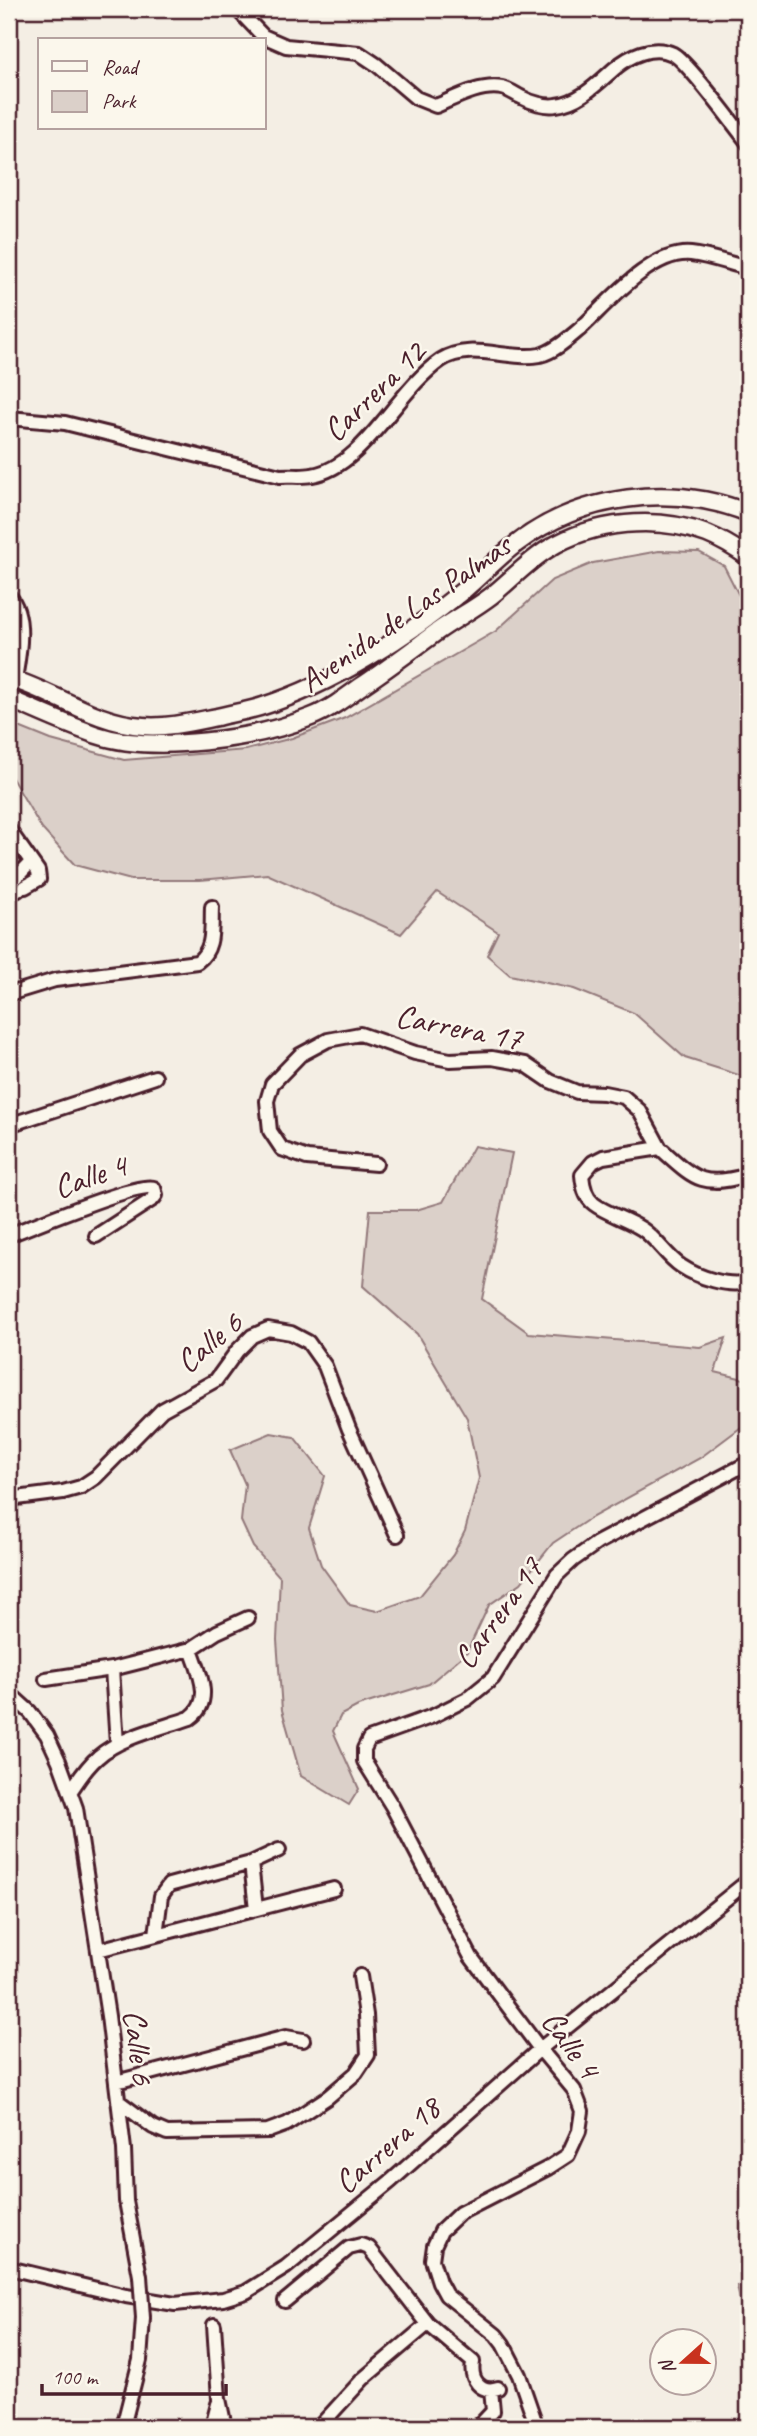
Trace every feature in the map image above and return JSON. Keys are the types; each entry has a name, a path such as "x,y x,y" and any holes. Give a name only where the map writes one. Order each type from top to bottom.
{"main road":[{"name":"Avenida de Las Palmas","path":"12,678 109,720 143,726 180,725 262,707 316,686 347,670 465,589 517,543 563,516 592,506 636,497 669,496 699,499 748,513"},
{"name":"Avenida de Las Palmas","path":"9,699 97,735 116,740 140,743 173,742 256,733 290,725 336,704 489,597 537,556 590,530 638,522 691,529 724,542 748,557"}],"street":[{"path":"237,9 263,36 286,46 359,53 416,98 436,106 486,88 504,88 524,99 552,106 566,103 584,94 625,60 642,52 673,54 686,66 748,143"},
{"name":"Carrera 12","path":"9,418 65,423 280,476 313,475 334,467 354,454 425,372 444,358 466,351 541,355 567,340 643,271 670,256 690,254 748,268"},
{"path":"9,596 18,617 19,657 12,678"},
{"path":"9,830 31,862 15,886"},
{"path":"9,994 55,980 197,962 205,957 211,946 212,907"},
{"name":"Carrera 17","path":"376,1164 307,1158 282,1149 270,1131 267,1101 272,1084 300,1055 328,1040 360,1034 415,1053 450,1060 492,1058 525,1064 550,1081 576,1092 624,1097 640,1111 660,1148 685,1170 705,1181 731,1180 748,1175"},
{"path":"9,1125 155,1077"},
{"path":"660,1148 593,1161 582,1175 584,1191 593,1204 628,1220 652,1236 680,1265 703,1277 738,1284 748,1282"},
{"name":"Calle 4","path":"9,1235 98,1201 145,1186 154,1188 156,1195 153,1199 96,1236"},
{"name":"Calle 6","path":"9,1499 81,1487 96,1477 162,1410 216,1380 237,1351 252,1336 268,1329 291,1333 308,1342 325,1366 349,1429 397,1535"},
{"name":"Carrera 17","path":"364,1749 369,1739 433,1716 467,1699 493,1678 557,1576 573,1560 597,1543 748,1463"},
{"path":"46,1679 112,1669 191,1649 217,1632 248,1618"},
{"path":"70,1792 86,1769 100,1755 117,1744 199,1713 203,1701 203,1686 191,1649"},
{"path":"112,1669 117,1744"},
{"name":"Calle 6","path":"9,1693 30,1712 47,1735 76,1808 116,2082 124,2149 126,2201 140,2276 143,2318 140,2360 123,2427"},
{"name":"Calle 4","path":"364,1749 364,1761 392,1806 471,1957 574,2090 582,2111 579,2131 568,2155 460,2213 441,2231 434,2246 432,2260 446,2295 496,2334 508,2350 533,2410 537,2427"},
{"path":"156,1935 160,1896 169,1885 251,1863 279,1850"},
{"path":"251,1863 256,1909"},
{"name":"Carrera 18","path":"9,2269 125,2296 175,2304 223,2299 246,2292 286,2267 318,2241 391,2181 540,2049 748,1881"},
{"path":"98,1950 334,1889"},
{"path":"118,2101 153,2127 167,2133 268,2131 287,2124 310,2111 356,2073 368,2055 360,1976"},
{"path":"116,2082 286,2037 303,2040"},
{"path":"285,2301 349,2248 361,2245 369,2248 428,2325 478,2360 472,2375 475,2381 485,2389 495,2389 494,2411 478,2427"},
{"path":"214,2325 219,2399 225,2427"},
{"path":"319,2427 363,2379 428,2325"},
{"path":"212,2427 219,2399"}],"green space":[{"path":"659,551 699,552 724,566 748,613 748,1078 685,1058 634,1013 574,989 510,975 487,955 498,932 437,892 401,934 267,874 200,880 131,880 75,865 42,829 9,773 9,723 51,740 124,760 246,750 292,738 345,718 496,631 552,580 593,563"},
{"path":"474,1146 512,1153 482,1299 529,1333 700,1347 726,1338 715,1372 748,1380 748,1422 700,1458 589,1519 553,1543 521,1583 489,1605 467,1652 429,1684 358,1706 341,1715 333,1731 359,1789 349,1805 301,1776 282,1710 277,1640 280,1577 253,1547 241,1521 245,1484 230,1450 271,1433 294,1437 325,1476 309,1528 321,1565 350,1605 377,1611 420,1596 453,1555 465,1531 479,1478 467,1418 417,1334 363,1286 370,1210 416,1210 443,1202"},
{"path":"748,2285 748,2313 743,2314 737,2286"}]}
